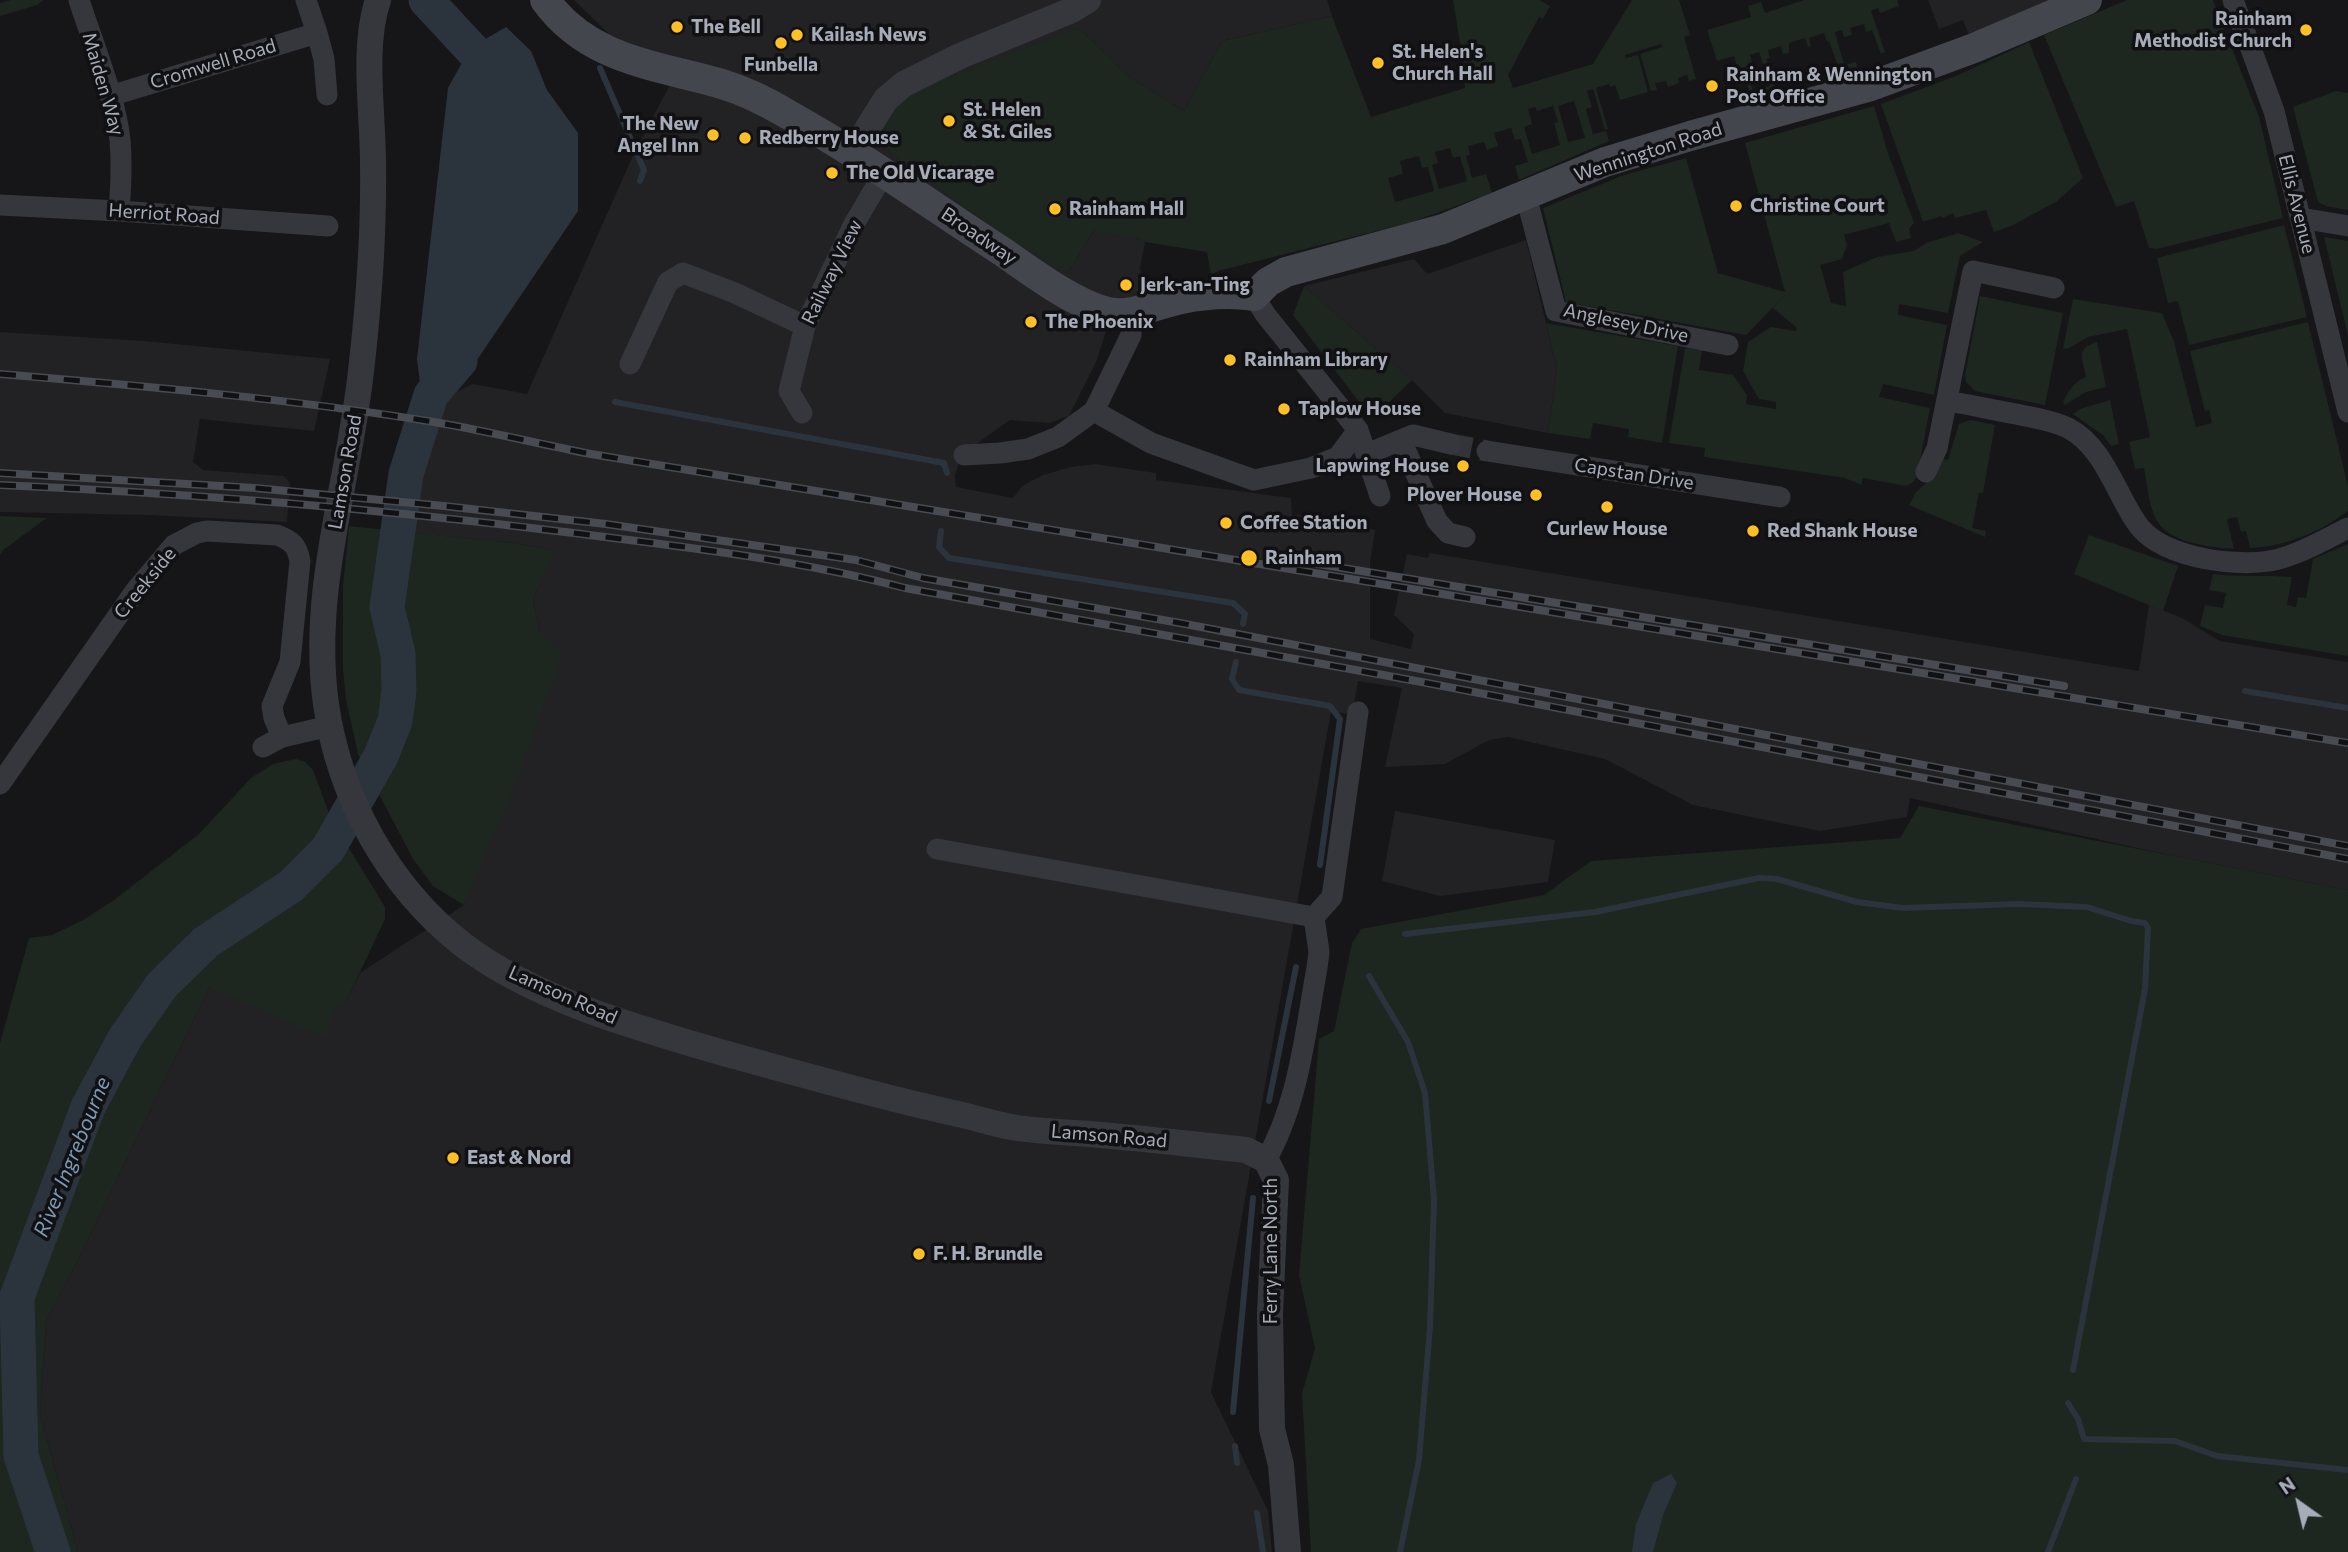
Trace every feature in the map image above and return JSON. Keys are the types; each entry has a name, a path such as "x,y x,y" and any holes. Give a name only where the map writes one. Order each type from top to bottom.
{"main road":[{"name":"Broadway","path":"545,0 558,17 578,35 606,50 633,62 722,84 788,114 1088,306 1111,312 1131,312 1216,293 1254,296"},
{"name":"Wennington Road","path":"1254,296 1268,282 1286,272 1443,229 1605,162 1871,86 1974,48 2087,0"}],"street":[{"name":"Maiden Way","path":"79,0 110,96 120,138 122,180 119,211"},
{"path":"306,0 324,59 327,95"},
{"name":"Lamson Road","path":"378,0 370,46 372,268 353,432 325,585 322,669 330,726 344,778 372,840 397,876 414,897 462,944 515,977 584,1010 889,1099 1012,1127 1246,1150 1266,1160"},
{"path":"852,153 886,99 904,84 960,56 1072,10 1088,0"},
{"name":"Ellis Avenue","path":"2233,0 2274,111 2348,412"},
{"name":"Cromwell Road","path":"110,96 317,33"},
{"name":"Railway View","path":"802,413 789,391 805,326 854,225 884,173"},
{"name":"Anglesey Drive","path":"1526,196 1556,312 1728,345"},
{"name":"Herriot Road","path":"0,205 328,226"},
{"path":"2300,218 2348,226"},
{"path":"1926,472 1937,448 1948,401 1973,271 2054,288"},
{"path":"630,364 668,282 683,273 735,293 805,326"},
{"path":"1254,296 1265,314 1357,430 1380,496"},
{"path":"964,455 1028,449 1058,437 1094,411 1130,335 1131,312"},
{"path":"1948,401 2045,420 2069,428 2093,448 2137,526 2162,545 2189,556 2226,563 2271,561 2348,528"},
{"path":"1094,411 1151,443 1254,480 1311,468 1338,457 1357,430"},
{"path":"1367,454 1412,435 1451,444"},
{"path":"1401,440 1437,521 1448,533 1465,537"},
{"name":"Capstan Drive","path":"1488,451 1780,497"},
{"name":"Creekside","path":"0,784 136,590 174,545 207,531 277,535 296,545 298,550 300,561 291,652 286,675 272,706 282,737"},
{"path":"937,849 1314,917 1332,897 1357,712"},
{"path":"263,747 282,737 330,726"},
{"name":"Ferry Lane North","path":"1288,1552 1281,1465 1272,1430 1270,1314 1276,1180 1266,1160 1279,1138 1294,1093 1319,952 1314,917"}],"shaded area":[{"path":"11,0 43,0 37,5 0,16 0,3"},
{"path":"574,0 1327,0 1332,16 1222,41 1184,111 1128,76 1079,28 882,121 883,139 892,155 1067,274 1095,229 1109,230 1120,237 1135,237 1145,242 1140,267 1144,292 1106,331 1096,362 1069,416 1050,423 1010,420 962,454 955,475 956,487 1013,498 1022,486 1043,475 1095,464 1156,473 1156,480 1291,498 1292,515 1309,514 1375,530 1370,562 1370,639 1411,649 1414,634 1394,615 1407,554 1428,558 1430,553 2139,671 2149,605 2182,618 2220,641 2348,662 2348,890 2174,856 1910,798 1907,817 1820,831 1693,805 1605,759 1508,737 1489,740 1445,764 1385,767 1402,688 1358,681 1352,715 1331,711 1211,1392 1268,1511 1272,1552 78,1552 40,1414 46,1321 209,988 345,1004 360,973 464,905 540,632 533,600 553,550 512,543 401,532 411,441 435,402 473,384 527,394 635,151 681,64 610,35"},
{"path":"1453,0 1539,0 1550,6 1543,19 1539,17 1508,75 1513,88 1593,64 1632,0 1679,0 1690,35 1684,37 1696,79 1689,81 1687,75 1678,78 1679,83 1668,87 1666,81 1655,83 1657,90 1651,91 1640,54 1662,47 1661,44 1625,55 1626,58 1638,55 1648,92 1620,100 1615,85 1596,88 1608,129 1605,130 1593,89 1587,91 1592,107 1586,109 1593,134 1606,131 1609,141 1519,180 1515,166 1528,162 1521,139 1515,140 1511,128 1494,133 1498,146 1487,150 1484,142 1468,146 1470,155 1466,156 1472,178 1486,174 1492,193 1412,222 1218,271 1211,276 1207,252 1145,242 1135,237 1120,237 1109,231 1105,236 1095,229 1067,274 1009,238 892,155 883,139 882,121 903,94 1079,28 1128,76 1184,111 1222,41 1332,16 1371,117 1465,88","holes":["1574,101 1585,138 1568,142 1558,106","1553,106 1560,145 1532,154 1524,127 1532,124 1528,109 1535,107 1537,111","1450,148 1453,158 1460,156 1467,181 1439,189 1432,165 1438,163 1435,152","1419,156 1422,168 1428,167 1434,191 1395,202 1388,178 1403,174 1400,161"]},
{"path":"1804,0 1897,0 1899,6 1880,13 1878,8 1871,11 1885,52 1881,54 1872,30 1866,32 1864,24 1850,28 1852,35 1844,37 1842,30 1835,32 1844,65 1856,62 1858,71 1830,80 1827,70 1838,66 1829,41 1827,42 1824,33 1809,38 1811,46 1808,47 1805,38 1789,43 1789,53 1783,54 1781,46 1768,50 1770,58 1766,59 1778,95 1742,104 1739,94 1749,90 1743,68 1738,69 1734,56 1717,61 1707,30 1751,17 1748,6 1761,2 1765,13","holes":["1759,52 1770,86 1753,91 1745,67 1753,65 1750,55"]},
{"path":"1928,0 2087,0 1974,48 1963,20 1939,29"},
{"path":"2127,0 2213,0 2259,117 2283,218 2157,249 2149,248 2134,201 2116,207 2044,35"},
{"path":"506,27 531,51 547,90 578,133 578,211 460,385 422,398 417,359 448,88 470,48"},
{"path":"2029,42 2083,178 2056,202 1994,232 1986,210 1955,218 1953,213 1923,222 1881,104 1956,76"},
{"path":"2336,91 2348,93 2348,210 2318,202 2293,107"},
{"path":"1874,106 1914,223 1909,229 1911,238 1896,242 1889,223 1844,235 1847,245 1842,259 1820,265 1831,303 1846,306 1843,272 1877,257 1914,251 1926,243 1958,233 1983,242 1960,256 1948,313 1899,304 1898,315 1947,325 1934,395 1883,384 1879,397 1930,408 1917,477 1906,486 1863,478 1861,485 1845,478 1704,457 1705,448 1669,443 1685,348 1702,350 1699,370 1733,375 1747,395 1746,404 1776,409 1776,402 1759,399 1743,371 1748,342 1771,327 1796,331 1797,328 1773,308 1787,293 1746,335 1566,302 1543,208 1624,175 1686,158 1718,273 1785,292 1745,143"},
{"path":"2284,225 2307,317 2189,345 2178,301 2168,303 2157,258"},
{"path":"2324,237 2348,241 2348,335"},
{"path":"1526,240 1557,369 1548,433 1445,413 1412,380 1304,286 1414,259 1427,274"},
{"path":"1304,286 1412,380 1372,419 1293,315"},
{"path":"1980,296 2063,313 2045,405 1975,391 1966,382 1965,375"},
{"path":"2073,299 2162,313 2174,342 2196,427 2212,423 2209,410 2205,411 2190,351 2308,322 2348,486 2348,511 2326,526 2301,537 2263,547 2250,548 2246,531 2241,532 2237,517 2227,519 2234,549 2189,542 2168,533 2155,517 2144,468 2135,469 2129,442 2150,437 2127,329 2088,337 2063,349"},
{"path":"1546,323 1678,346 1662,443 1628,437 1629,429 1593,423 1590,439 1548,433 1557,369"},
{"path":"0,332 144,341 330,359 314,431 200,419 193,462 203,470 284,476 290,483 287,522 148,515 0,512"},
{"path":"2097,342 2106,387 2086,392 2065,405 2063,402 2070,390 2086,377 2083,351"},
{"path":"2110,400 2119,444 2111,446 2104,436 2073,414 2080,409"},
{"path":"1971,420 1995,425 1983,493 1979,493 1972,528 1986,531 1985,537 1909,505 1916,492 1933,477 1939,458 1948,460 1959,424"},
{"path":"0,516 47,518 0,555"},
{"path":"349,526 554,550 533,600 540,632 563,652 513,791 464,905 433,886 413,859 358,754 346,700 343,670 343,586"},
{"path":"2089,535 2178,566 2163,611 2074,574"},
{"path":"2348,544 2348,656 2222,635 2200,626 2205,605 2223,608 2226,593 2209,590 2213,574 2292,577 2287,605 2296,607 2298,597 2306,598 2313,559"},
{"path":"295,759 304,761 313,770 331,819 385,907 385,919 345,1004 338,1004 324,1037 209,988 46,1321 40,1414 78,1552 0,1552 0,1043 29,938 52,935 83,920 114,900 199,834 251,778 273,764"},
{"path":"1919,806 2348,890 2348,1552 1311,1552 1302,1393 1315,1349 1299,1275 1319,1039 1334,1031 1352,943 1361,929 1544,895 1591,861 1900,838"},
{"path":"1395,811 1555,840 1548,882 1440,896 1382,881"},
{"path":"1671,1474 1677,1483 1663,1515 1653,1552 1632,1552 1636,1524 1653,1483"}],"waterway":[{"name":"River Ingrebourne","path":"426,0 478,56 487,91"},
{"path":"600,68 644,170 640,181"},
{"name":"River Ingrebourne","path":"53,1552 21,1456 17,1297 88,1107 125,1038 162,985 206,942 291,886 328,849 381,756 395,721 399,691 398,654 387,607 406,474 431,395 460,361"},
{"path":"615,402 944,463 947,473"},
{"path":"941,531 939,547 949,558 1233,603 1245,614 1243,624"},
{"path":"1236,662 1232,679 1239,690 1330,706 1340,719 1320,865"},
{"path":"2245,691 2348,708"},
{"path":"1405,934 1595,912 1759,878 1777,879 1857,902 1903,908 2018,904 2087,907 2145,923 2148,928 2145,989 2073,1370"},
{"path":"1269,1101 1296,967"},
{"path":"1369,976 1408,1042 1425,1093 1434,1200 1430,1327 1419,1460 1400,1552"},
{"path":"1233,1412 1253,1198"},
{"path":"2068,1403 2078,1419 2084,1439 2175,1441 2217,1456 2348,1470"},
{"path":"1235,1446 1237,1463"},
{"path":"2048,1552 2076,1479"},
{"path":"1257,1513 1263,1552"}],"tunnel":[{"path":"1451,444 1487,451"}],"railway":[{"path":"0,374 272,400 434,422 591,454 2348,743"},
{"path":"0,473 255,488 444,506 606,524 856,560 923,578 1180,623 2348,846"},
{"path":"0,485 142,492 354,509 736,554 2348,859"},
{"path":"1276,557 2064,686"}],"place":[{"name":"The Bell","path":"677,27"},
{"name":"Rainham Methodist Church","path":"2306,30"},
{"name":"Kailash News","path":"797,35"},
{"name":"Funbella","path":"781,43"},
{"name":"St. Helen's Church Hall","path":"1378,63"},
{"name":"Rainham & Wennington Post Office","path":"1712,86"},
{"name":"St. Helen & St. Giles","path":"949,121"},
{"name":"The New Angel Inn","path":"713,135"},
{"name":"Redberry House","path":"745,138"},
{"name":"The Old Vicarage","path":"832,173"},
{"name":"Christine Court","path":"1736,206"},
{"name":"Rainham Hall","path":"1055,209"},
{"name":"Jerk-an-Ting","path":"1126,285"},
{"name":"The Phoenix","path":"1031,322"},
{"name":"Rainham Library","path":"1230,360"},
{"name":"Taplow House","path":"1284,409"},
{"name":"Lapwing House","path":"1463,466"},
{"name":"Plover House","path":"1536,495"},
{"name":"Curlew House","path":"1607,507"},
{"name":"Coffee Station","path":"1226,523"},
{"name":"Red Shank House","path":"1753,531"},
{"name":"Rainham","path":"1249,558"},
{"name":"East & Nord","path":"453,1158"},
{"name":"F. H. Brundle","path":"919,1254"}]}
